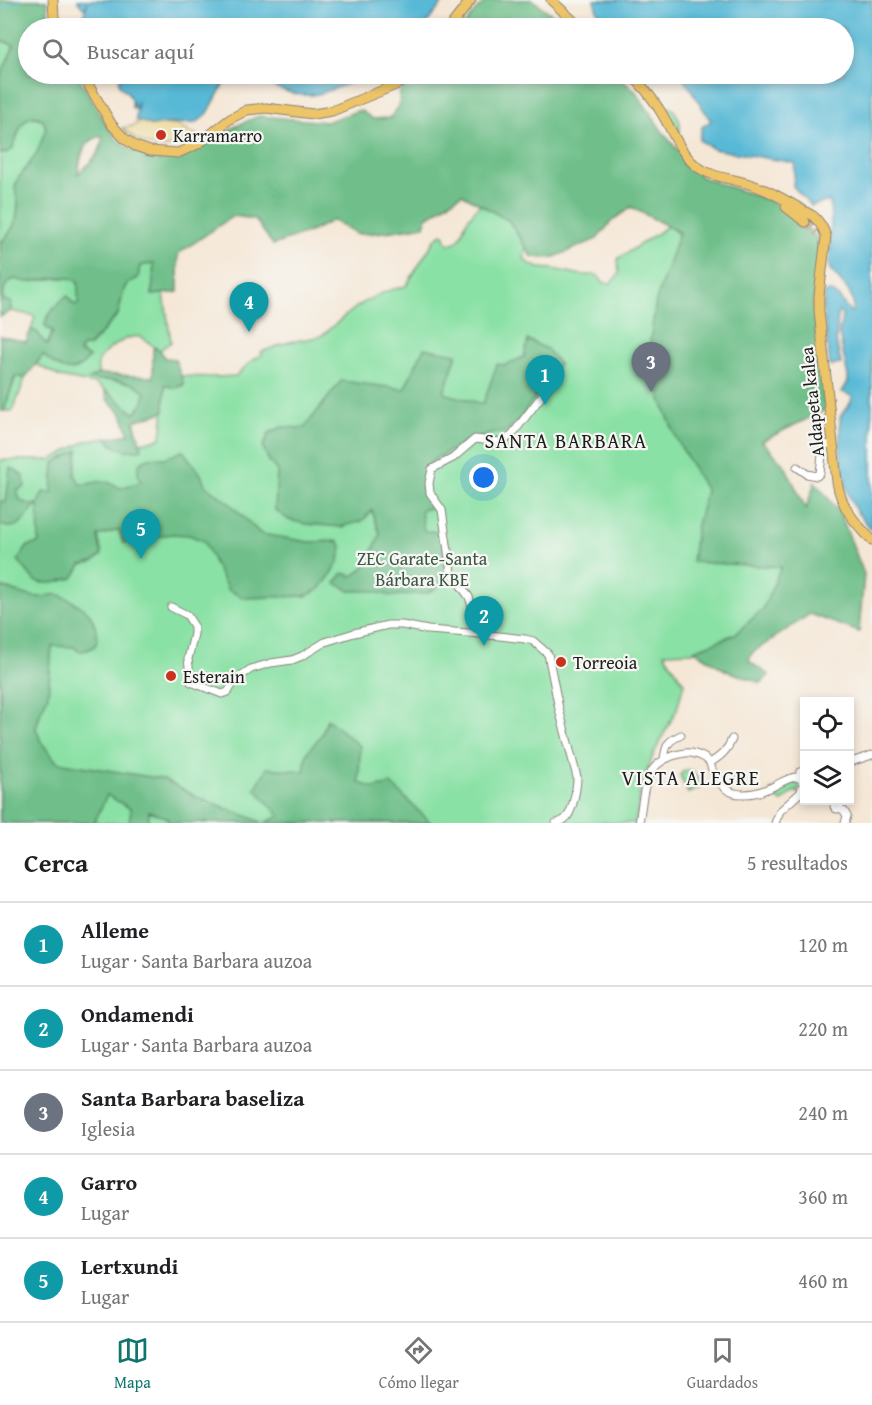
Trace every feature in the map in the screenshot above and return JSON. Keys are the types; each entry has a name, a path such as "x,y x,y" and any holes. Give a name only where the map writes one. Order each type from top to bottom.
{"highway":[{"path":"53,0 55,18"},
{"path":"551,0 570,18"},
{"path":"457,18 471,2"},
{"path":"88,84 112,125 124,138 135,146 158,153 178,153 198,144 230,119 247,110 266,108 313,114 332,111 398,84"},
{"path":"640,84 652,98 693,163 706,172 758,186 790,203 819,222 824,228 825,249"},
{"path":"768,192 805,222"},
{"path":"817,232 823,239 825,249"},
{"name":"Aldapeta kalea","path":"825,249 819,311 837,482 849,515 872,540"}],"street":[{"path":"481,634 469,597 451,572 442,510 430,493 429,483 432,469 453,458 475,439 500,442 511,436 560,372"},
{"path":"797,467 807,474 817,476 820,473 823,445 833,444"},
{"path":"171,607 187,615 194,626 188,659 191,682 222,694 228,692 236,679 251,669 292,660 325,642 354,633 395,625 533,641 548,654 559,709 577,777 568,817 556,823"},
{"path":"664,759 669,741 681,735"},
{"path":"710,763 723,754 732,739"},
{"path":"639,823 644,790 655,765 664,759 687,753 705,758 720,783 729,791 742,794 752,794 768,789 793,777 800,778 803,783 802,790 779,812 776,823 770,823"},
{"path":"854,760 872,755"},
{"path":"720,783 732,777"},
{"path":"840,808 847,816 845,823"}],"green space":[{"path":"0,0 47,0 49,18 18,18 18,84 83,84 117,140 135,152 158,158 175,158 186,155 236,126 259,116 326,122 360,110 373,119 390,118 399,106 400,91 408,84 627,84 636,92 664,134 701,177 771,201 803,224 817,238 821,249 813,303 825,410 762,441 785,466 806,509 815,482 840,513 864,574 859,632 810,614 752,653 749,661 769,675 761,683 725,670 694,650 734,635 763,609 781,567 692,562 696,529 706,491 676,438 647,363 656,301 679,232 631,207 611,222 597,239 552,258 532,257 509,221 462,194 427,217 424,226 381,233 355,234 333,220 312,231 273,245 255,219 233,216 178,254 178,292 152,295 154,263 140,266 138,278 127,284 124,289 118,314 89,346 83,346 79,352 89,357 83,364 78,368 66,370 55,365 43,355 25,378 15,376 4,411 0,411 0,336 26,342 31,330 37,332 47,345 53,331 45,325 50,313 67,295 73,304 77,305 79,301 78,282 73,279 61,277 29,282 14,279 6,285 3,300 11,302 11,311 0,317 0,244 16,221 18,204 15,188 17,180 36,155 46,129 40,118 27,119 20,127 12,149 0,154 0,78 14,45 0,40","holes":["102,136 101,147 95,157 78,174 81,155 86,145"]},
{"path":"487,0 532,0 557,18 470,18"},
{"path":"0,40 14,45 0,78"},
{"path":"668,107 673,109 678,118 679,134 665,110"},
{"path":"30,117 43,121 44,138 34,158 17,181 19,204 17,217 9,234 0,244 0,154 12,149 22,124"},
{"name":"ZEC Garate-Santa Bárbara KBE","path":"491,195 527,245 524,258 539,268 597,275 604,283 611,283 619,274 618,259 668,226 688,242 765,423 759,480 786,563 773,602 736,633 700,650 664,653 684,683 677,709 654,753 641,786 635,823 0,823 0,460 51,460 86,441 108,438 112,445 128,450 161,438 164,385 176,388 184,385 180,376 236,376 251,361 262,355 261,352 289,342 323,335 371,298 406,286 435,239 442,234 449,244 458,240 471,215"},
{"path":"154,263 152,295 164,294 171,342 160,350 140,337 122,341 104,354 98,364 98,374 90,379 132,383 139,386 144,391 145,397 135,414 96,384 60,377 36,364 43,354 60,368 78,368 84,364 89,357 79,352 83,346 90,346 118,315 124,289 139,266"},
{"path":"57,278 76,280 79,301 76,305 73,304 67,296 46,320 46,328 53,331 47,345 37,332 31,330 35,316 11,311 12,304 3,300 4,292 6,285 14,279 29,282"},
{"path":"528,340 547,349 559,364 520,418 505,432 464,443 431,461 425,471 426,494 435,507 421,510 424,531 441,532 446,541 446,577 438,587 427,593 392,596 372,591 350,591 335,583 343,573 352,576 358,573 369,558 380,534 372,511 362,521 341,527 289,520 275,510 277,471 269,461 263,447 269,433 282,427 304,428 341,381 404,389 424,348 457,354 444,393 483,404 497,364 505,365 524,357"},
{"path":"153,348 160,350 165,358 175,359 184,384 175,388 165,385 164,412 134,421 142,449 118,448 108,438 129,434 122,414 107,399 105,390 135,414 143,403 145,393 141,388 128,383 89,379 98,374 153,377"},
{"path":"16,376 25,378 13,411 4,411"},
{"path":"78,450 75,475 80,484 107,482 120,488 141,482 138,468 145,460 164,458 183,451 200,473 206,486 227,501 261,534 309,542 338,541 342,547 339,560 320,589 306,596 244,598 228,590 204,541 189,535 172,534 123,543 119,530 98,536 102,555 93,562 81,565 73,578 49,583 35,581 18,560 28,546 39,543 38,504 18,525 8,527 0,525 0,501 6,502 10,468 24,477 25,487 18,490 18,495 21,501 32,505 38,503 43,492 52,493 54,463"},
{"path":"0,587 35,597 60,595 89,613 95,626 97,641 89,649 78,651 74,647 52,646 48,696 36,728 41,742 57,762 163,779 197,797 264,823 167,823 168,818 149,811 148,823 129,823 131,809 107,795 94,823 0,823"},
{"path":"327,719 360,746 359,783 374,788 391,784 431,823 264,823 280,816 255,789 267,768 304,771 307,753 322,734"},
{"path":"688,770 693,771 701,787 688,793 680,775"},
{"path":"790,781 800,782 798,793 795,791 781,802 770,791 773,789 775,793 792,784"}],"sand":[{"name":"Karramarro","path":"140,121 153,126 177,125 198,136 188,142 168,147 149,145 122,128 133,126"}],"water":[{"path":"78,0 445,0 431,18 83,18 88,2 84,9"},
{"path":"594,0 872,0 872,530 856,511 851,501 846,488 840,454 840,417 851,402 852,396 842,392 848,382 848,376 839,334 842,317 840,312 838,313 836,340 841,364 830,366 823,309 825,292 834,293 851,312 853,301 848,290 829,268 830,201 811,206 793,186 795,163 713,149 699,140 702,127 711,121 687,84 854,84 854,18 601,18"},
{"path":"224,84 208,113 196,123 153,126 136,120 138,101 136,110 135,107 133,109 133,101 132,108 128,93 120,85"},
{"path":"346,84 331,90 305,95 290,93 270,85"}],"waterway":[{"path":"0,9 21,0"}],"tunnel":[{"path":"805,222 817,232"}],"place":[{"name":"Karramarro","path":"161,135"},
{"name":"Garro","path":"249,332"},
{"name":"Santa Barbara baseliza","path":"651,392"},
{"name":"Alleme","path":"545,405"},
{"name":"Lertxundi","path":"141,559"},
{"name":"Ondamendi","path":"484,646"},
{"name":"Torreoia","path":"561,662"},
{"name":"Esterain","path":"171,676"}],"district":[{"name":"SANTA BARBARA","path":"566,440"},
{"name":"VISTA ALEGRE","path":"691,777"}]}
